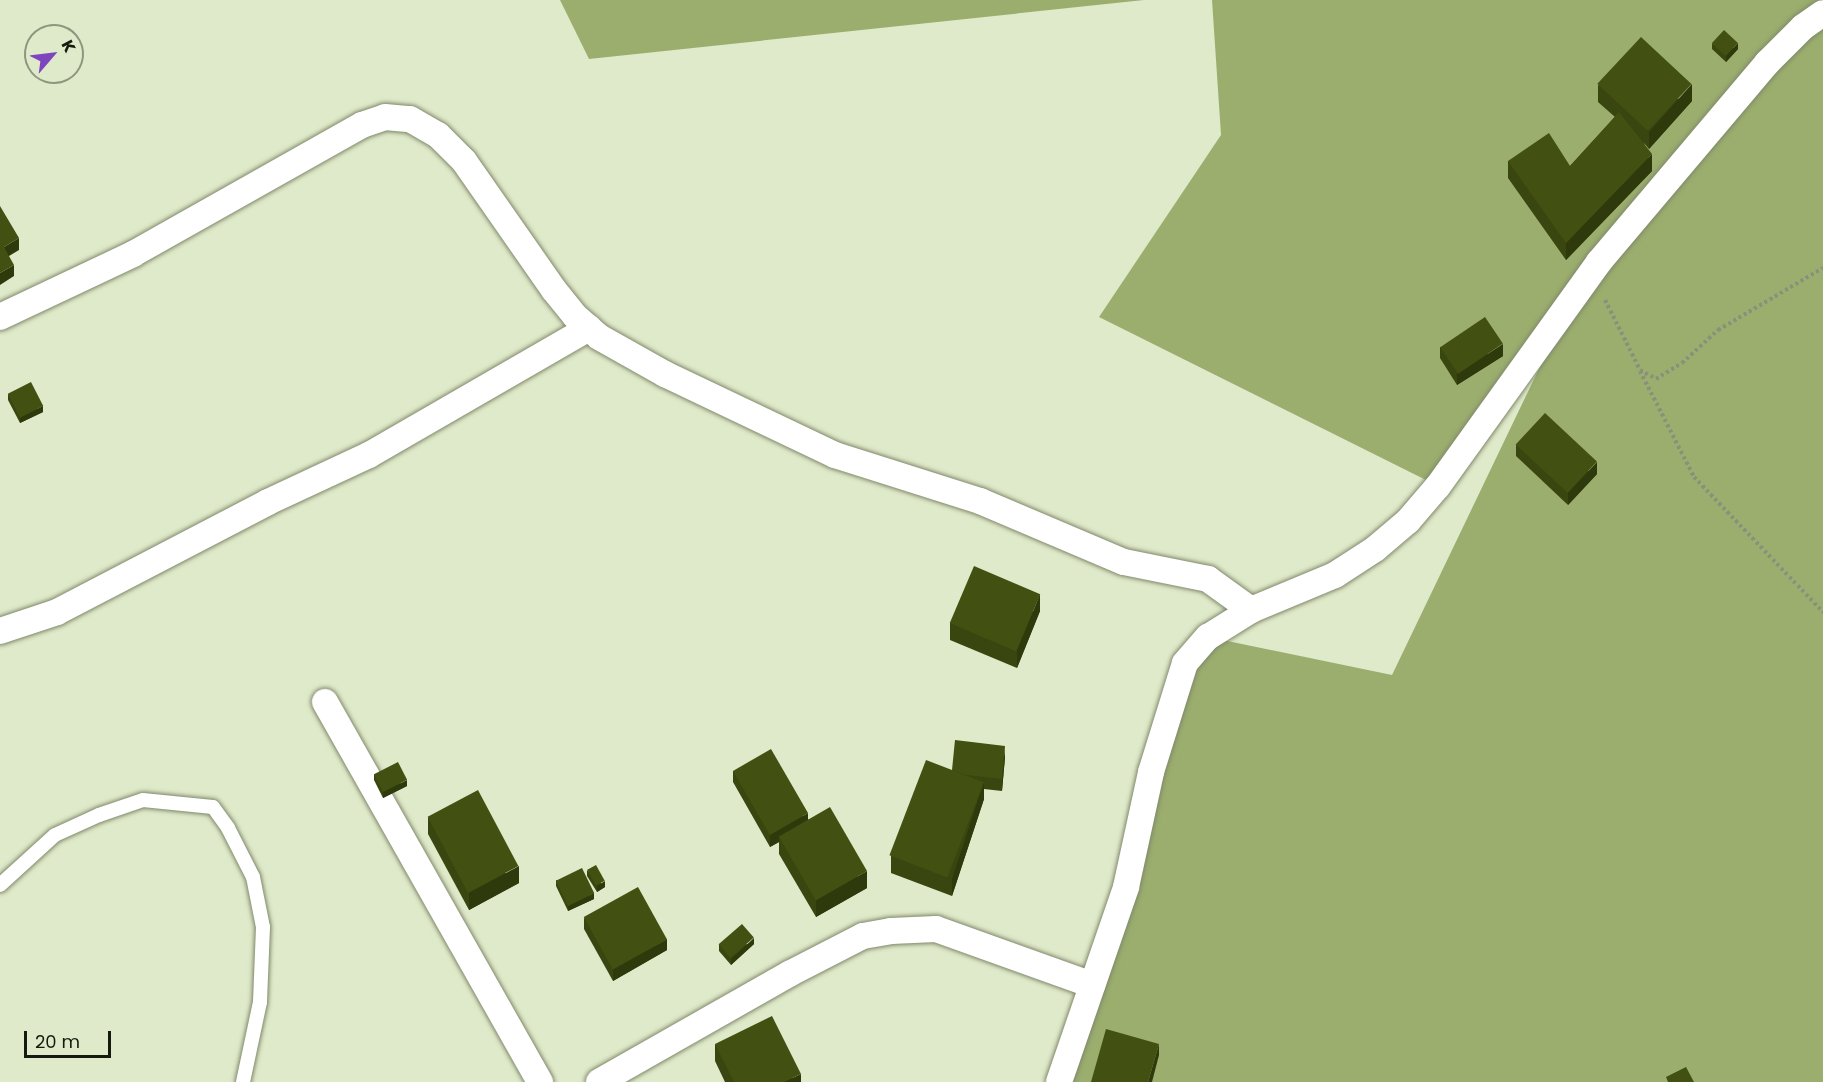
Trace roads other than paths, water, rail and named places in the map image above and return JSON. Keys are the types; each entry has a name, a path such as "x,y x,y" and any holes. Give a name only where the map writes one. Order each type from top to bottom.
{"street":[{"path":"1059,1082 1126,886 1151,772 1185,663 1208,637 1251,610 1335,575 1376,549 1408,521 1438,486 1590,274 1767,63 1803,27 1823,14"},
{"path":"0,317 133,254 362,124 385,117 410,119 438,135 464,160 554,290 589,328 665,374 836,455 980,501 1124,562 1208,579 1251,610"},
{"path":"0,631 57,612 268,502 369,455 589,328"},
{"path":"325,702 540,1082"},
{"path":"599,1082 789,974 863,936 891,931 936,929 1092,985"}],"lane":[{"path":"0,885 55,835 99,815 143,800 213,807 253,877 263,927 260,1002 243,1082"}]}
